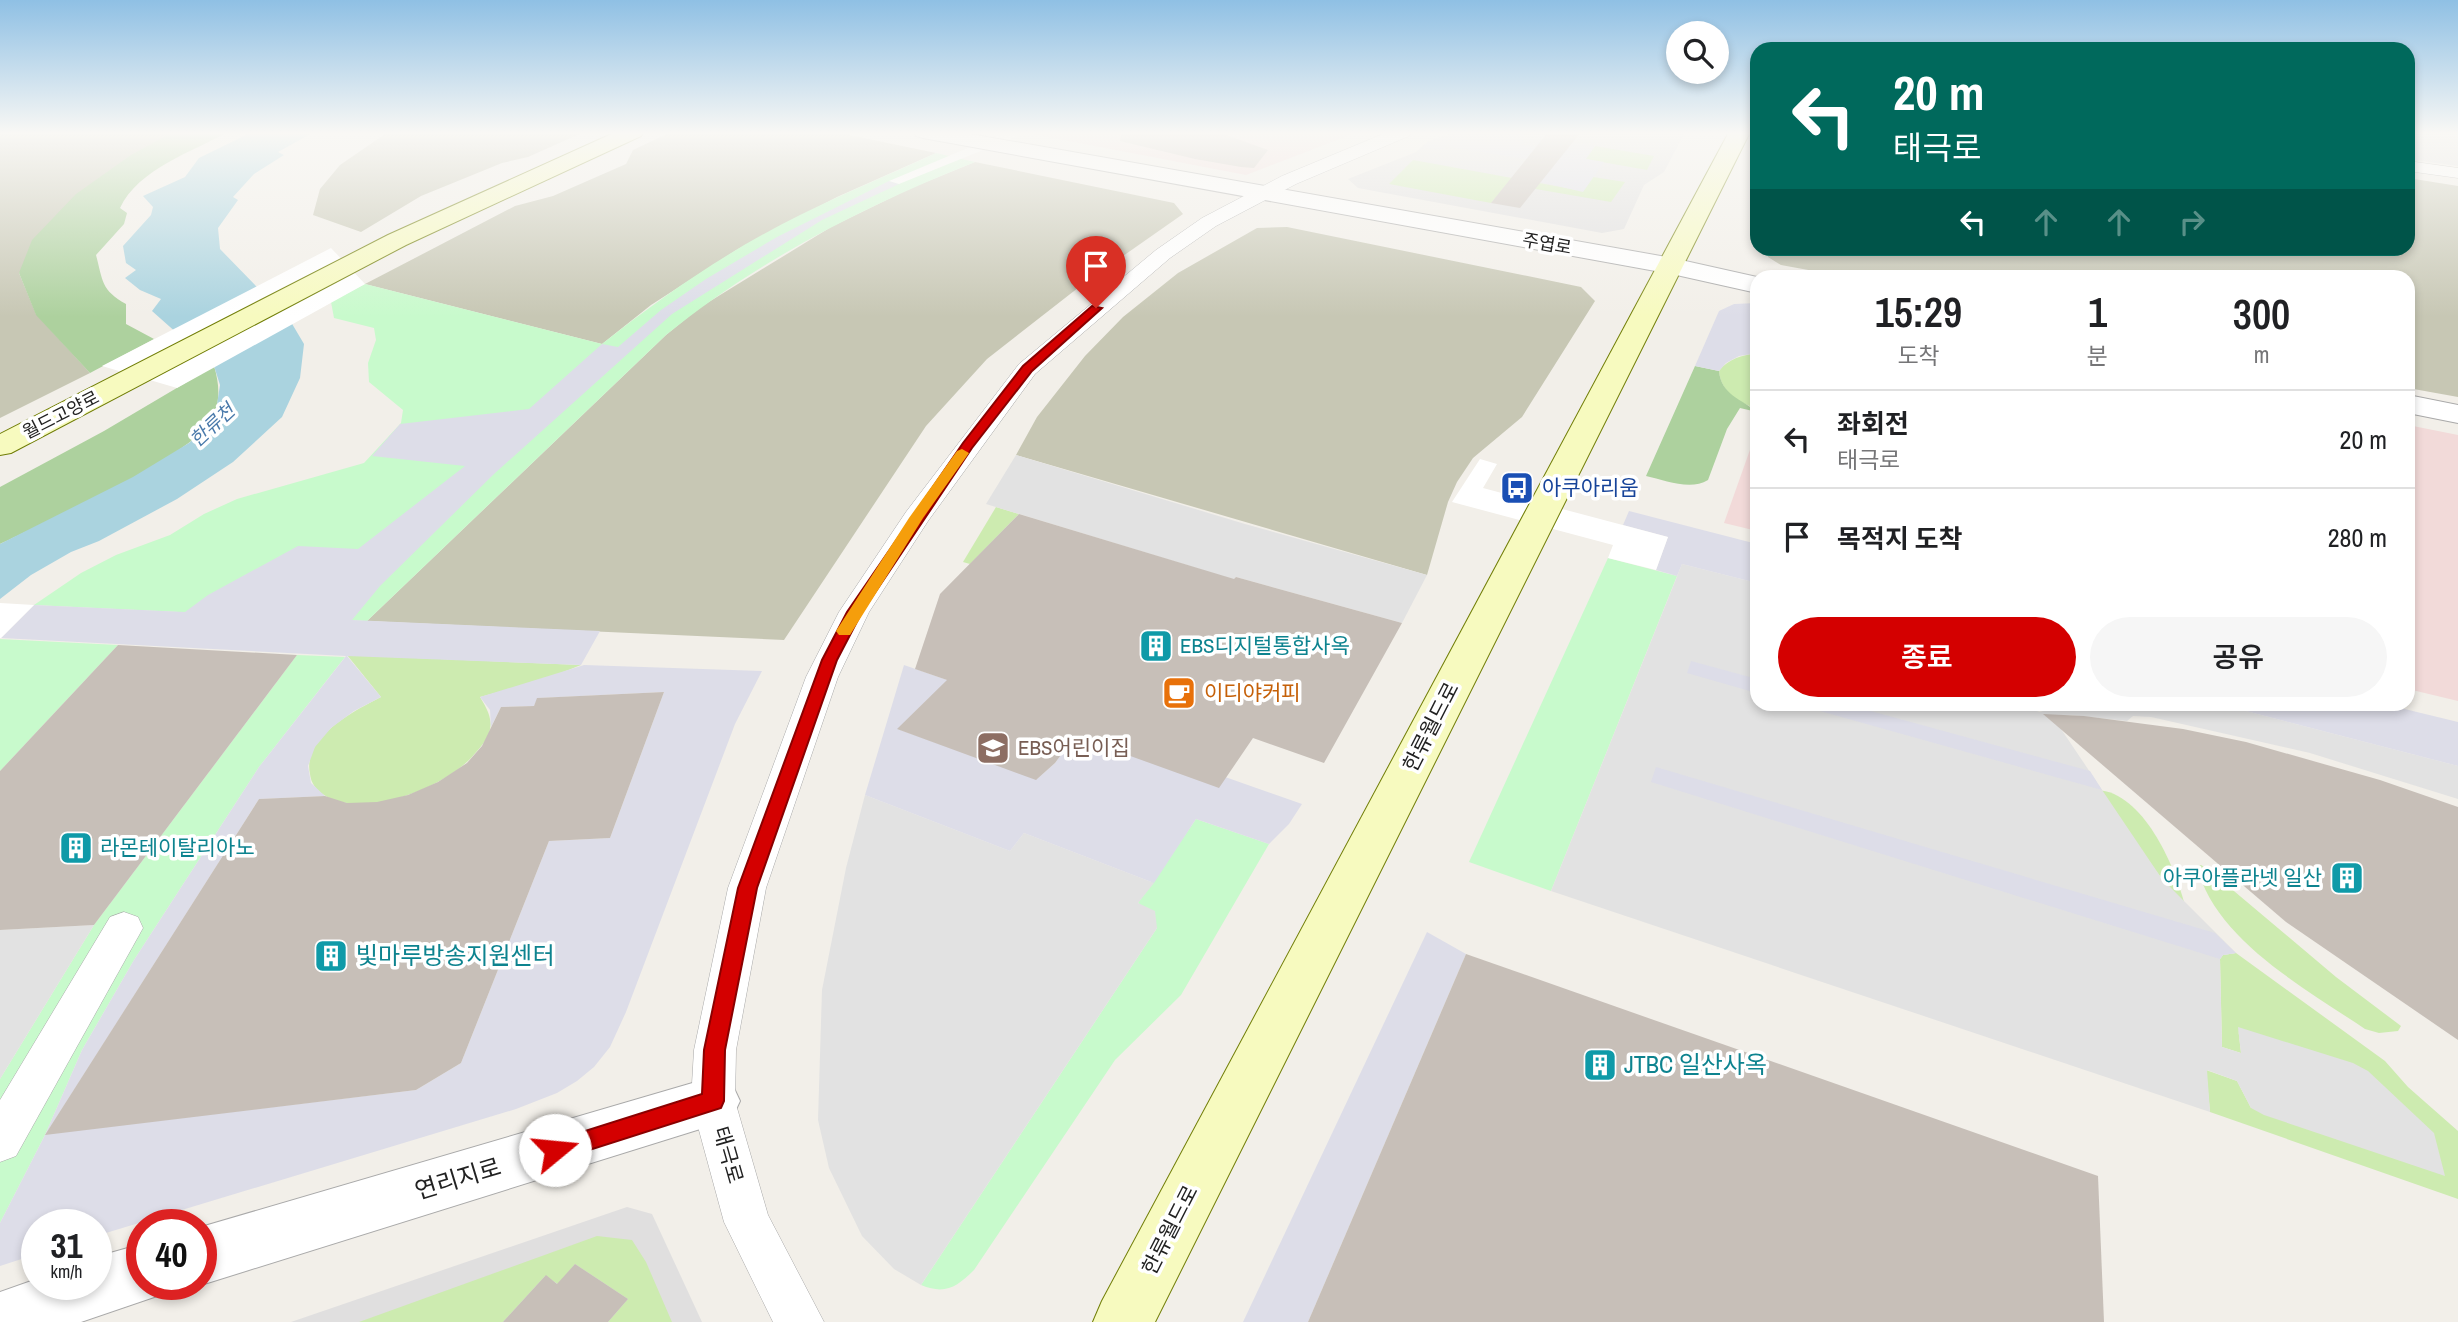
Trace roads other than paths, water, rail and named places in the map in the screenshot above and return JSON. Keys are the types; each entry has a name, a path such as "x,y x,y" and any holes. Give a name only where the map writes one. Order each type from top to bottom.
{"main road":[{"name":"월드고양로","path":"0,446 359,260 501,194"},
{"name":"한류월드로","path":"1123,1322 1709,194"}],"street":[{"name":"주엽로","path":"1257,194 1672,266 1750,283"},
{"name":"태극로","path":"799,1322 747,1222 713,1101 715,1050 747,888 822,677 854,612 951,469 1027,369 1163,254 1224,212 1264,195"},
{"path":"2415,405 2458,414"},
{"path":"0,1141 124,928"},
{"name":"연리지로","path":"217,1251 713,1101"},
{"path":"1,1322 126,1278"}],"water":[{"name":"한류천","path":"148,194 236,194 233,197 238,200 218,228 220,249 291,322 304,344 300,378 282,417 233,462 177,499 31,575 0,599 0,544 133,477 189,443 208,426 216,411 220,385 214,366 152,311 161,299 140,290 125,278 136,270 126,263 123,246 151,215 153,207 143,196"}],"place":[{"name":"아쿠아리움","path":"1517,488"},
{"name":"EBS디지털통합사옥","path":"1156,646"},
{"name":"이디야커피","path":"1179,693"},
{"name":"EBS어린이집","path":"993,748"},
{"name":"라몬테이탈리아노","path":"76,848"},
{"name":"아쿠아플라넷 일산","path":"2347,878"},
{"name":"빛마루방송지원센터","path":"331,956"},
{"name":"JTBC 일산사옥","path":"1600,1065"}]}
